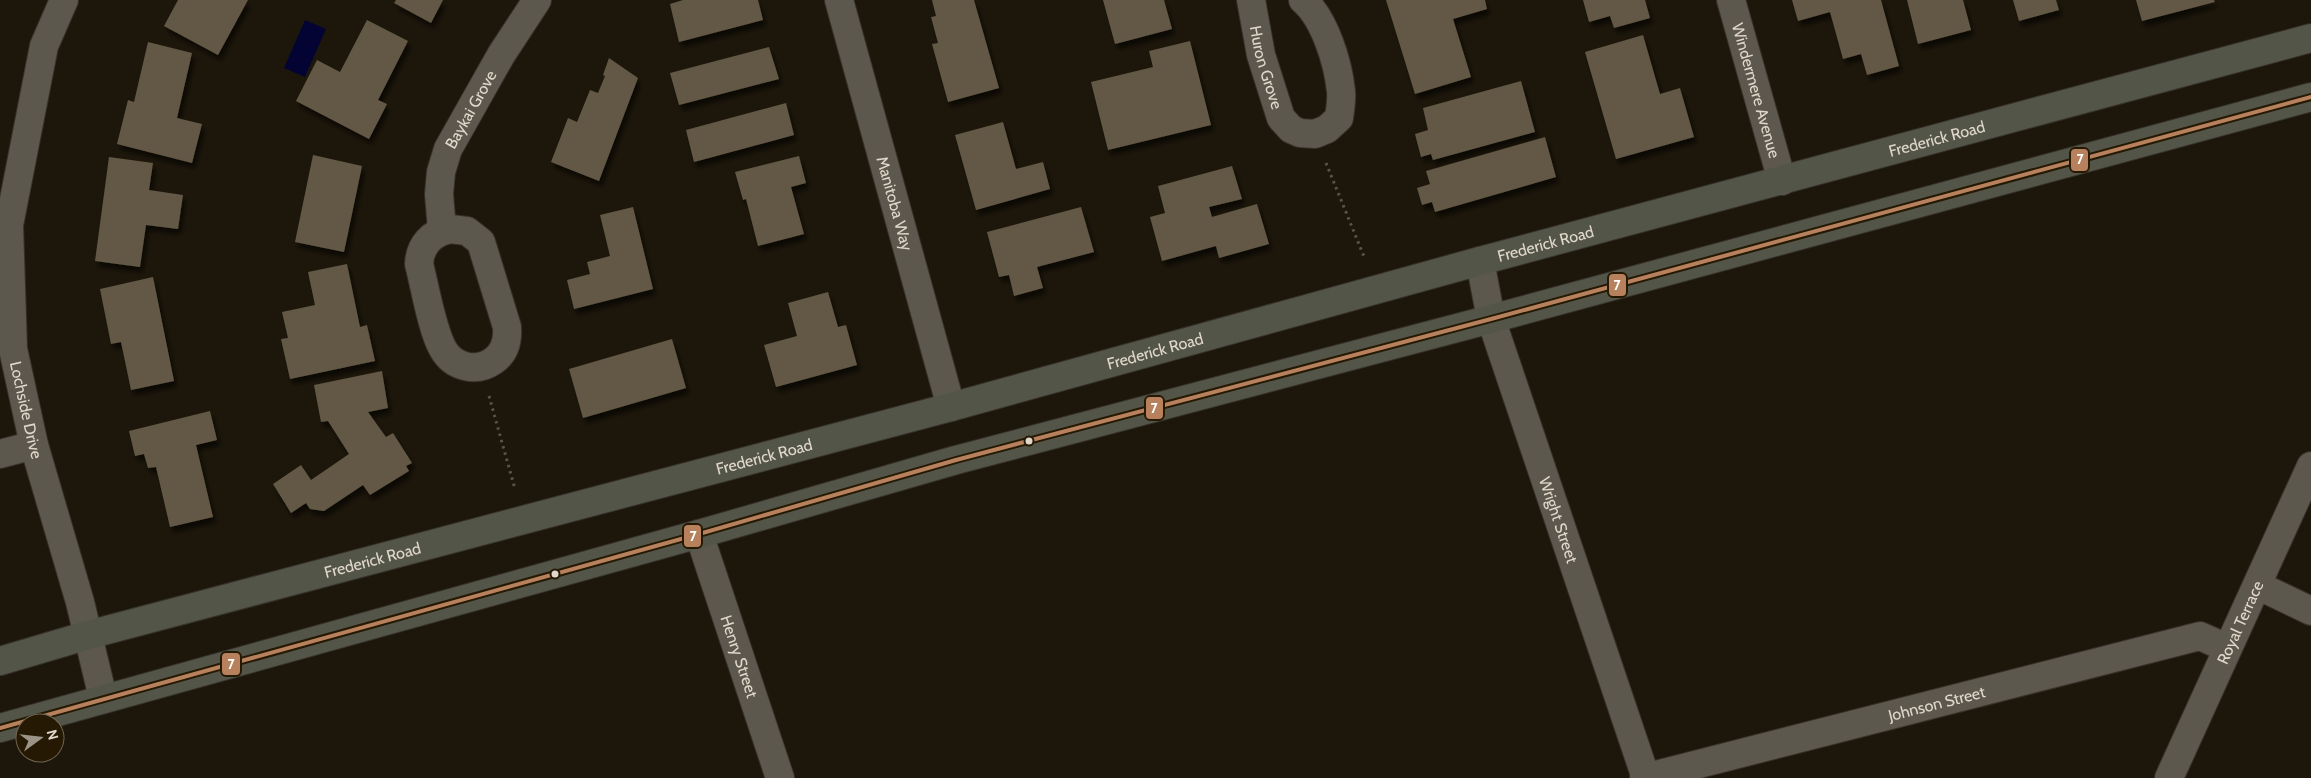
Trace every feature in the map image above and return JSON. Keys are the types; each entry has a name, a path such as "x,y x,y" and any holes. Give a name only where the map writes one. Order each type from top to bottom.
{"main road":[{"name":"Frederick Road","path":"0,661 88,635 951,406 1480,261 2311,38"},
{"path":"0,728 699,534 956,460 1491,319 2311,98"}],"street":[{"name":"Lochside Drive","path":"64,0 44,46 4,224 13,349 34,445 88,635 103,698"},
{"name":"Baykai Grove","path":"442,230 439,194 441,172 448,149 501,54 537,0"},
{"name":"Manitoba Way","path":"839,0 951,406"},
{"name":"Huron Grove","path":"1251,0 1261,55 1281,118 1296,131 1315,134"},
{"path":"1304,0 1322,23 1331,48 1341,92 1339,118 1327,129 1315,134"},
{"name":"Windermere Avenue","path":"1732,0 1782,181"},
{"path":"459,229 467,231 481,242 507,328 508,336 502,353 488,364 480,367 471,368 455,362 448,357 440,342 419,264 420,255 427,240 442,230 459,229"},
{"name":"Wright Street","path":"1480,261 1491,319 1646,778"},
{"path":"0,454 34,445"},
{"name":"Royal Terrace","path":"2169,778 2311,466"},
{"name":"Henry Street","path":"699,534 780,778"},
{"path":"2257,585 2311,611"},
{"name":"Johnson Street","path":"1646,778 2200,636 2227,648"}],"path":[{"path":"1315,134 1366,263"},
{"path":"480,367 516,492"}],"shaded area":[{"path":"305,20 326,29 305,77 284,68"}],"building":[{"path":"178,0 248,0 218,55 164,26"},
{"path":"396,0 443,0 431,23 394,3"},
{"path":"683,0 758,0 763,20 679,42 670,4"},
{"path":"932,0 974,0 999,88 948,102 932,44 938,43 931,17 936,16"},
{"path":"1103,0 1164,0 1172,29 1115,44"},
{"path":"1386,0 1485,0 1487,9 1453,19 1471,77 1415,94"},
{"path":"1583,0 1645,0 1650,18 1614,28 1610,16 1589,22"},
{"path":"1792,0 1881,0 1899,66 1867,75 1861,54 1843,59 1830,12 1798,21"},
{"path":"1907,0 1963,0 1971,30 1918,44"},
{"path":"2013,0 2056,0 2059,10 2019,21"},
{"path":"2136,0 2214,0 2215,2 2142,21"},
{"path":"367,20 408,41 378,100 387,104 369,139 296,101 317,60 340,72"},
{"path":"1643,35 1660,94 1680,88 1694,137 1616,159 1585,52"},
{"path":"1190,41 1211,125 1108,150 1091,82 1153,67 1149,51"},
{"path":"148,42 192,53 177,118 202,124 192,163 117,144 128,100 134,102"},
{"path":"769,47 779,79 679,105 670,73"},
{"path":"609,58 638,78 599,181 551,162 568,118 577,122 590,90 598,93 605,76 603,75"},
{"path":"1521,81 1535,132 1433,160 1431,154 1421,157 1415,134 1428,130 1423,108"},
{"path":"786,103 794,135 694,162 686,130"},
{"path":"1003,122 1016,169 1043,162 1050,189 976,210 955,135"},
{"path":"1545,137 1556,177 1435,212 1432,202 1422,205 1417,188 1430,184 1426,171"},
{"path":"313,155 362,166 344,252 295,242"},
{"path":"799,156 806,183 791,187 804,234 758,246 746,199 743,200 735,172"},
{"path":"109,157 153,163 149,190 183,195 178,229 146,225 140,267 95,261"},
{"path":"1232,166 1242,199 1209,207 1212,217 1257,204 1269,244 1219,258 1216,246 1162,261 1150,217 1165,213 1158,186"},
{"path":"633,207 653,289 574,309 567,280 590,274 587,262 610,256 600,215"},
{"path":"1081,207 1094,252 1037,267 1043,288 1014,296 1009,275 999,277 987,232"},
{"path":"347,264 360,327 367,325 375,361 290,379 281,339 288,338 282,312 315,305 308,272"},
{"path":"153,277 174,381 131,390 121,342 111,344 100,289"},
{"path":"828,292 838,327 846,325 857,365 776,387 764,345 797,336 788,303"},
{"path":"672,339 686,388 583,418 569,369"},
{"path":"382,371 388,408 368,412 386,437 393,433 412,463 406,466 409,471 370,495 363,485 324,511 310,509 306,503 291,513 273,484 301,465 311,480 349,454 328,421 321,422 314,385"},
{"path":"210,411 217,440 196,445 213,517 170,527 156,467 148,468 144,454 135,456 129,431"}],"transit line":[{"name":"7","path":"0,728 699,534 956,460 1491,319 2311,97"}]}
